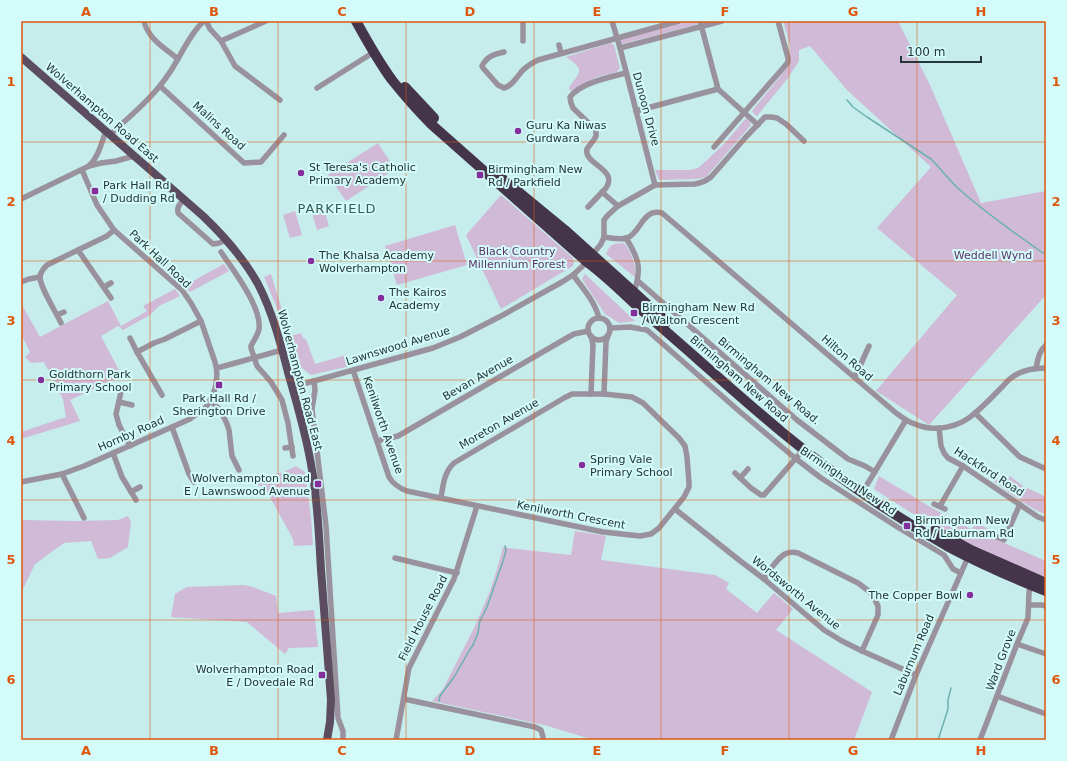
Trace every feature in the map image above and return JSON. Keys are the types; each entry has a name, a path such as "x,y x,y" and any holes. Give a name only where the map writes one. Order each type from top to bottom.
{"highway":[{"name":"Birmingham New Road","path":"356,21 374,52 398,87 431,124 590,258 634,292 783,425 863,490 899,517 947,545 970,553 1031,581 1046,591"},
{"name":"Birmingham New Road","path":"364,21 379,49 396,75 435,119 492,171 564,230 602,273 628,298 762,416 803,450 863,490"},
{"name":"Birmingham New Road","path":"1031,581 1046,583"}],"main road":[{"name":"Wolverhampton Road East","path":"21,57 203,216 226,240 252,276 264,296 274,322 302,421 314,484 318,516 331,700 327,740"}],"street":[{"path":"144,21 154,40 178,59"},
{"path":"21,199 89,166 98,155 108,133 142,106 160,86 196,30 205,21 221,42 235,66 280,100"},
{"path":"221,42 266,21"},
{"path":"523,21 523,41"},
{"name":"Dunoon Drive","path":"612,21 655,184"},
{"path":"504,52 491,56 484,61 482,66 498,85 507,88 523,70 538,60 679,21"},
{"path":"620,48 701,24 722,21"},
{"path":"714,147 788,62 788,56 778,21"},
{"path":"701,24 718,89 758,125"},
{"path":"559,45 561,53"},
{"path":"317,88 374,52"},
{"path":"588,207 602,192 609,181 607,175 587,153 587,149 597,132 595,128 573,108 570,97 574,92 599,80 626,73"},
{"name":"Malins Road","path":"160,86 244,163 261,162 284,135"},
{"path":"636,111 718,89"},
{"path":"634,292 639,274 636,254 626,238 604,237 604,220 618,206 655,184 695,184 706,181 765,117 771,116 786,124 804,141"},
{"path":"89,166 134,156"},
{"name":"Park Hall Road","path":"82,170 98,205 114,230 182,290 191,303 201,321 217,368"},
{"path":"602,192 618,206"},
{"path":"184,199 179,205 177,210 178,212 213,244 226,240"},
{"name":"Hilton Road","path":"626,238 631,236 651,213 662,213 896,413 906,420 920,426 939,428 957,424 966,420 975,414 1011,378 1022,372 1036,368 1046,368"},
{"path":"61,323 41,283 40,274 43,268 107,236 114,230"},
{"name":"Lawnswood Avenue","path":"292,387 433,348 460,337 543,293 573,275 590,258 601,244 604,237"},
{"path":"78,250 111,298"},
{"path":"220,252 255,307 259,331 251,346 253,358 256,366 271,382 282,400 288,423 293,456"},
{"path":"573,275 588,295 598,313 599,318"},
{"path":"21,282 40,277"},
{"name":"Birmingham New Road.","path":"638,280 797,420 848,460 865,466 875,472"},
{"path":"104,287 111,284"},
{"path":"57,315 64,312"},
{"path":"591,394 593,345 589,324 594,319 599,318 606,320 610,328 606,342 604,394"},
{"path":"137,352 201,321"},
{"name":"Birmingham New Rd","path":"610,328 647,330 795,458 821,478 944,555 953,569 961,573"},
{"name":"Bevan Avenue","path":"377,441 398,436 565,338 574,334 590,334"},
{"path":"590,334 594,338 600,340 608,335"},
{"path":"130,338 162,395"},
{"path":"1036,368 1039,353 1046,344"},
{"path":"854,377 870,346"},
{"path":"217,368 282,350"},
{"name":"Hornby Road","path":"21,482 62,474 130,446 190,418 200,412 210,400 216,382 217,368"},
{"name":"Kenilworth Avenue","path":"354,370 389,477 394,484 402,489 441,498"},
{"name":"Wolverhampton Road East","path":"314,381 315,390 312,409 326,526 338,718 343,731 343,740"},
{"path":"121,392 116,414 119,425 130,446"},
{"name":"Moreton Avenue","path":"441,498 447,471 449,467 458,460 572,394 591,394"},
{"name":"Kenilworth Crescent","path":"441,498 603,532 640,536 651,534 675,509 689,487 685,446 679,438 637,399 627,396 591,394"},
{"path":"210,400 221,411 227,424 232,456 239,470"},
{"path":"119,402 132,405"},
{"path":"975,414 1020,457 1046,469"},
{"path":"863,490 906,420"},
{"path":"172,427 189,474 194,482"},
{"name":"Hackford Road","path":"939,428 941,446 948,458 963,466 1038,517 1046,520"},
{"path":"285,448 292,447"},
{"path":"735,473 756,492 764,495 803,450"},
{"path":"113,453 122,477 136,500"},
{"path":"940,507 963,466"},
{"path":"740,478 748,469"},
{"path":"62,474 84,518"},
{"path":"131,492 140,487"},
{"path":"997,537 1004,540 1020,504"},
{"name":"Field House Road","path":"396,740 410,664 457,573 477,506"},
{"name":"Wordsworth Avenue","path":"675,509 764,579 824,630 842,642 916,675"},
{"path":"73,513 79,510"},
{"path":"764,579 780,558 786,553 792,552 798,553 858,583 870,592 878,606 878,615 862,651"},
{"name":"Laburnum Road","path":"891,740 916,675 970,553"},
{"path":"395,558 457,573"},
{"name":"Ward Grove","path":"980,740 1028,618 1031,581"},
{"path":"1029,605 1046,606"},
{"path":"1017,644 1046,654"},
{"path":"998,696 1046,714"},
{"path":"404,699 536,727 541,730 544,737"}],"green space":[{"path":"690,21 696,21 697,24 622,44 620,42 621,39"},
{"name":"Weddell Wynd","path":"783,21 898,21 930,85 981,203 1046,191 1046,295 929,425 876,391 957,295 877,228 931,167 847,90 810,46 799,50 799,61 788,78 757,116 755,115 752,111 790,64 790,45"},
{"path":"610,43 614,45 620,68 617,72 597,77 570,91 569,87 579,74 579,70 576,64 566,57"},
{"path":"746,118 751,125 706,177 698,179 659,180 655,170 690,170 698,168 725,143"},
{"path":"378,143 395,169 346,201 328,175"},
{"name":"Black Country Millennium Forest","path":"501,195 572,257 574,261 573,266 501,309 466,235"},
{"path":"322,203 329,226 317,230 310,207"},
{"path":"295,211 302,235 290,238 283,215"},
{"path":"455,225 467,265 397,285 385,246"},
{"path":"624,243 633,259 635,277 606,254 609,248 613,245"},
{"path":"224,264 229,271 190,292 184,286"},
{"path":"271,274 290,336 301,333 303,338 306,339 315,364 346,355 350,366 311,375 293,361 277,308 264,277"},
{"name":"Black Country Millennium Forest","path":"585,274 635,321 619,323 605,314 582,279"},
{"path":"175,289 180,296 159,306 150,315 123,330 118,326 101,336 122,376 70,400 80,421 21,439 21,432 66,417 63,399 44,362 31,363 25,357 30,352 21,334 21,303 40,337 108,301 121,326 147,311 143,306"},
{"path":"296,466 305,472 313,545 294,546 293,539 265,488 244,480 284,472"},
{"path":"984,468 1000,482 1005,476 1008,479 1010,476 1023,486 1046,497 1046,514 1024,503 981,472"},
{"path":"879,476 971,529 977,523 996,533 995,539 1046,561 1046,579 970,545 952,533 941,530 910,512 874,489"},
{"path":"128,516 131,522 128,547 110,558 98,559 91,541 64,543 35,564 21,593 21,520 118,520"},
{"path":"575,531 606,536 601,560 715,575 729,583 726,589 757,613 774,593 793,609 776,630 872,692 854,740 594,740 544,725 432,701 443,689 475,626 490,591 503,547 506,546 507,548 571,555"},
{"path":"244,585 276,596 278,613 314,610 318,647 289,648 285,654 247,622 171,617 175,594 187,587"}],"waterway":[{"path":"847,100 853,107 867,117 931,159 970,199 1046,255"},
{"path":"439,701 440,696 454,677 473,645 478,633 480,621 487,607 503,561 506,551 505,546"},
{"path":"938,740 948,709 948,700 951,688"}],"place":[{"name":"Guru Ka Niwas Gurdwara","path":"518,131"},
{"name":"St Teresa's Catholic Primary Academy","path":"301,173"},
{"name":"Birmingham New Rd / Parkfield","path":"480,175"},
{"name":"Park Hall Rd / Dudding Rd","path":"95,191"},
{"name":"The Khalsa Academy Wolverhampton","path":"311,261"},
{"name":"The Kairos Academy","path":"381,298"},
{"name":"Birmingham New Rd / Walton Crescent","path":"634,313"},
{"name":"Goldthorn Park Primary School","path":"41,380"},
{"name":"Park Hall Rd / Sherington Drive","path":"219,385"},
{"name":"Spring Vale Primary School","path":"582,465"},
{"name":"Wolverhampton Road E / Lawnswood Avenue","path":"318,484"},
{"name":"Birmingham New Rd / Laburnam Rd","path":"907,526"},
{"name":"The Copper Bowl","path":"970,595"},
{"name":"Wolverhampton Road E / Dovedale Rd","path":"322,675"}],"district":[{"name":"PARKFIELD","path":"337,208"}]}
